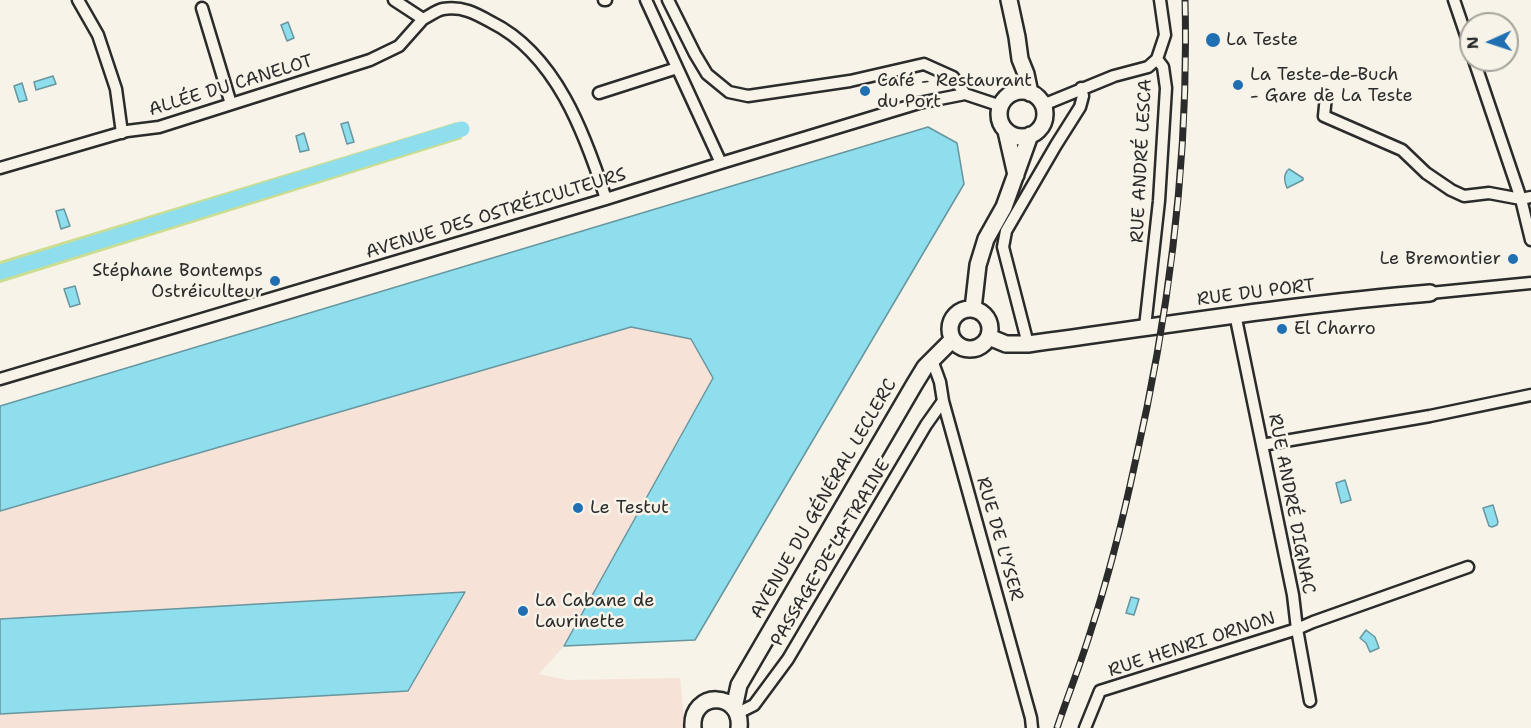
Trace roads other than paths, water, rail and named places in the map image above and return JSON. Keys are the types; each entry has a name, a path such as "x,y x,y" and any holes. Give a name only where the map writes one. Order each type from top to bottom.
{"main road":[{"path":"1009,0 1029,93"},
{"path":"1012,93 1020,59"},
{"path":"973,309 978,265 986,239 1004,207 1016,175 1030,135 1041,126 1044,112 1042,105 1035,95 1024,91 1012,93 1000,106 1000,119 1006,131 1016,175"},
{"path":"1006,131 1011,135 1030,135"},
{"name":"RUE DU PORT","path":"989,337 1006,344 1028,344 1235,314 1430,293"},
{"path":"966,308 979,310 988,319 989,337 975,349 962,348 952,340 951,320 960,310 966,308"},
{"name":"AVENUE DU GÉNÉRAL LECLERC","path":"693,728 693,720 699,707 739,685 925,367 952,340"},
{"name":"AVENUE DU GÉNÉRAL LECLERC","path":"739,685 740,719"},
{"path":"717,699 724,700 740,719"}],"street":[{"path":"78,0 98,35 109,67 116,89 122,133"},
{"path":"394,0 423,20 442,9 467,9 498,25 532,51 555,81 571,110 606,199"},
{"path":"646,0 721,163"},
{"path":"668,0 707,74 729,92 748,96 850,81 924,64 953,77 965,94"},
{"name":"RUE ANDRÉ LESCA","path":"1145,327 1159,201 1166,88 1163,67 1157,59 1165,35 1160,0"},
{"path":"1454,0 1459,15"},
{"path":"202,8 231,104"},
{"name":"ALLÉE DU CANELOT","path":"0,168 122,133 159,127 370,60 399,46 423,20"},
{"path":"1042,105 1114,76 1148,67 1157,59"},
{"path":"599,93 677,68"},
{"path":"1479,72 1526,198 1531,240"},
{"path":"1028,344 1003,247 1006,231 1080,107 1083,96 1081,88"},
{"name":"AVENUE DES OSTRÉICULTEURS","path":"0,379 956,94 965,94 1000,106"},
{"path":"1326,96 1324,116 1402,150 1426,173 1451,190 1464,196 1489,193 1526,198"},
{"name":"RUE DU PORT","path":"1430,293 1531,283"},
{"name":"RUE ANDRÉ DIGNAC","path":"1235,314 1293,595 1310,701"},
{"name":"RUE DE L'YSER","path":"932,360 940,382 1032,728"},
{"path":"1262,445 1430,416 1531,395"},
{"name":"PASSAGE DE LA TRAINE","path":"740,719 754,705 788,659 926,424 944,401"},
{"path":"1297,629 1468,567"},
{"name":"RUE HENRI ORNON","path":"1085,728 1100,691 1297,629"}],"water":[{"path":"288,22 294,38 287,41 281,25"},
{"path":"53,76 56,84 36,90 34,82"},
{"path":"22,83 27,100 19,102 14,86"},
{"path":"348,122 354,142 347,144 341,124"},
{"path":"928,127 957,143 964,184 695,640 564,646 713,378 691,339 631,327 0,511 0,406"},
{"path":"304,133 309,150 300,152 296,136"},
{"path":"1289,169 1303,180 1287,188 1285,178"},
{"path":"64,209 70,226 61,229 56,211"},
{"path":"75,286 80,304 70,307 64,289"},
{"path":"1345,480 1351,500 1341,503 1336,483"},
{"path":"1493,505 1498,522 1492,527 1489,526 1483,508"},
{"path":"465,592 408,691 0,714 0,619"},
{"path":"1131,597 1139,599 1134,615 1126,613"},
{"path":"1366,630 1375,637 1379,648 1370,652 1366,643 1360,638"}],"waterway":[{"path":"0,272 462,129"}],"railway":[{"path":"1057,728 1104,589 1126,505 1158,348 1175,233 1180,175 1184,117 1185,0"}],"place":[{"name":"La Teste","path":"1213,40"},
{"name":"La Teste-de-Buch - Gare de La Teste","path":"1238,85"},
{"name":"Café - Restaurant du Port","path":"865,91"},
{"name":"Le Bremontier","path":"1513,259"},
{"name":"Stéphane Bontemps Ostréiculteur","path":"275,281"},
{"name":"El Charro","path":"1282,329"},
{"name":"Le Testut","path":"578,508"},
{"name":"La Cabane de Laurinette","path":"523,611"}]}
